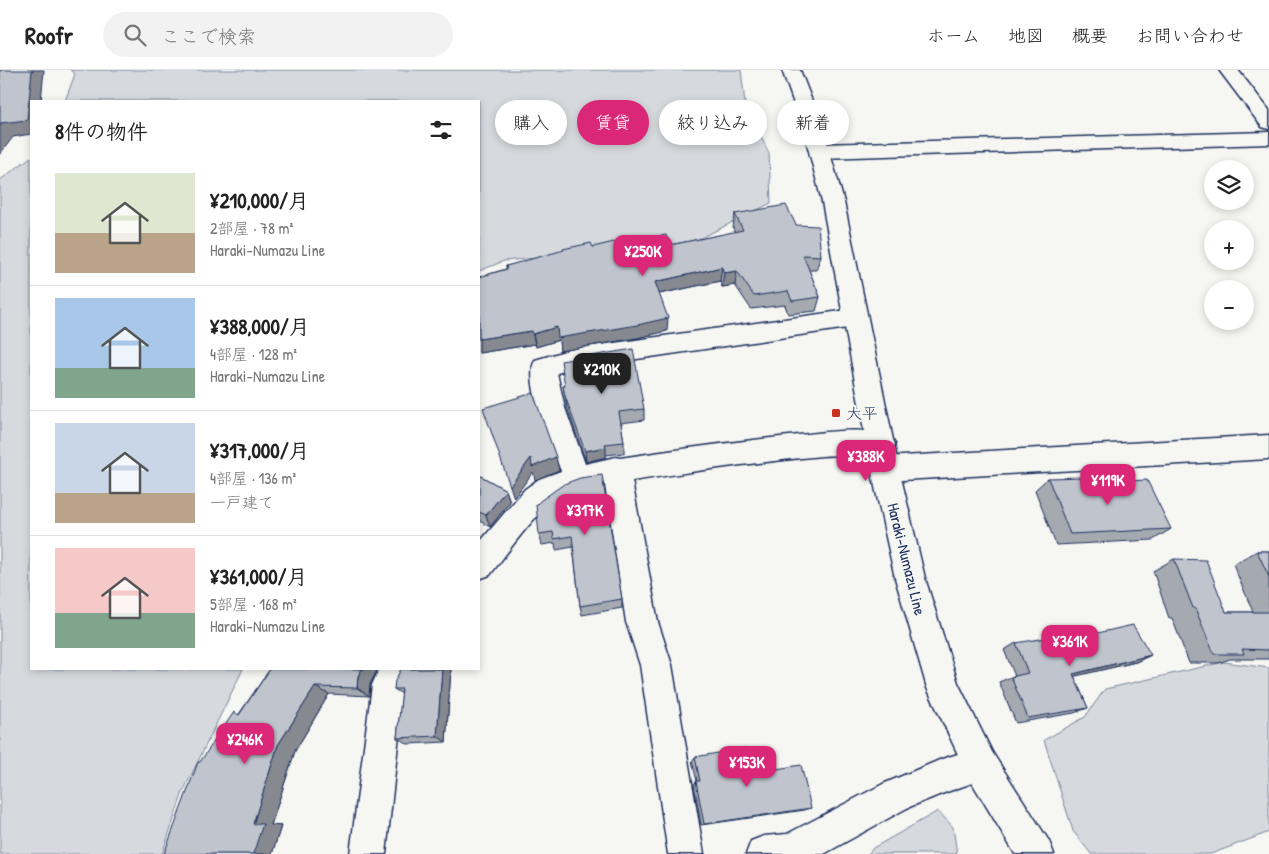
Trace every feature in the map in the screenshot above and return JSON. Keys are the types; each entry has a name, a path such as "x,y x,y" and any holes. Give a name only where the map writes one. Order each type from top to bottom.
{"main road":[{"name":"Haraki-Numazu Line","path":"791,70 820,151 833,202 883,456 910,578 943,688 980,764 1036,854"},
{"path":"1228,70 1269,122"},
{"path":"820,151 1269,138"},
{"path":"577,477 557,422 544,376 544,367 572,359 855,318"},
{"path":"480,564 535,498 549,488 577,477 616,469 734,453 836,442 883,456 1269,447"},
{"path":"616,469 642,622 656,665 686,854"},
{"path":"368,854 388,685 396,670"},
{"path":"764,854 789,852 895,796 942,776 980,764"}],"shaded area":[{"path":"70,70 741,70 745,100 659,100 659,145 765,145 769,153 771,203 689,244 504,261 480,271 480,100 65,100 75,74"},
{"path":"30,158 30,670 243,670 183,792 162,854 0,854 0,180"},
{"path":"1224,662 1269,668 1269,832 1211,854 1091,854 1073,831 1044,740 1085,717 1105,689"},
{"path":"938,811 953,827 957,854 868,854 873,848"}],"building":[{"path":"0,70 32,70 27,120 1,123 0,125"},
{"path":"786,205 796,225 818,226 821,256 803,255 820,297 792,301 788,291 754,296 737,271 724,273 722,267 655,282 668,318 558,338 557,327 533,334 532,331 480,339 480,277 507,269 506,266 563,249 591,243 593,247 614,242 616,245 666,235 670,245 743,230 735,214"},
{"path":"633,349 644,409 619,412 624,442 605,444 606,447 585,451 565,396 561,361"},
{"path":"533,393 556,457 532,467 531,458 510,486 483,408"},
{"path":"602,475 622,599 580,606 572,536 554,539 553,532 539,534 536,505 564,484 580,478"},
{"path":"480,476 506,490 486,515 480,512"},
{"path":"1080,477 1083,483 1147,480 1171,529 1070,534 1048,478"},
{"path":"1257,551 1269,551 1269,577"},
{"path":"1174,559 1206,560 1226,612 1269,612 1269,650 1242,649 1244,654 1214,654 1195,608 1193,608"},
{"path":"1133,625 1151,655 1073,674 1088,708 1028,718 1011,677 1028,673 1016,643 1052,637 1080,637"},
{"path":"269,670 361,670 358,676 357,688 315,687 278,745 253,824 263,824 253,854 164,854 198,762 200,762 234,712 239,715"},
{"path":"400,670 442,670 437,736 397,738 402,689 394,689 395,681"},
{"path":"746,748 752,773 801,765 811,808 704,824 696,781 700,781 695,757"}],"place":[{"name":"大平","path":"836,413"}]}
